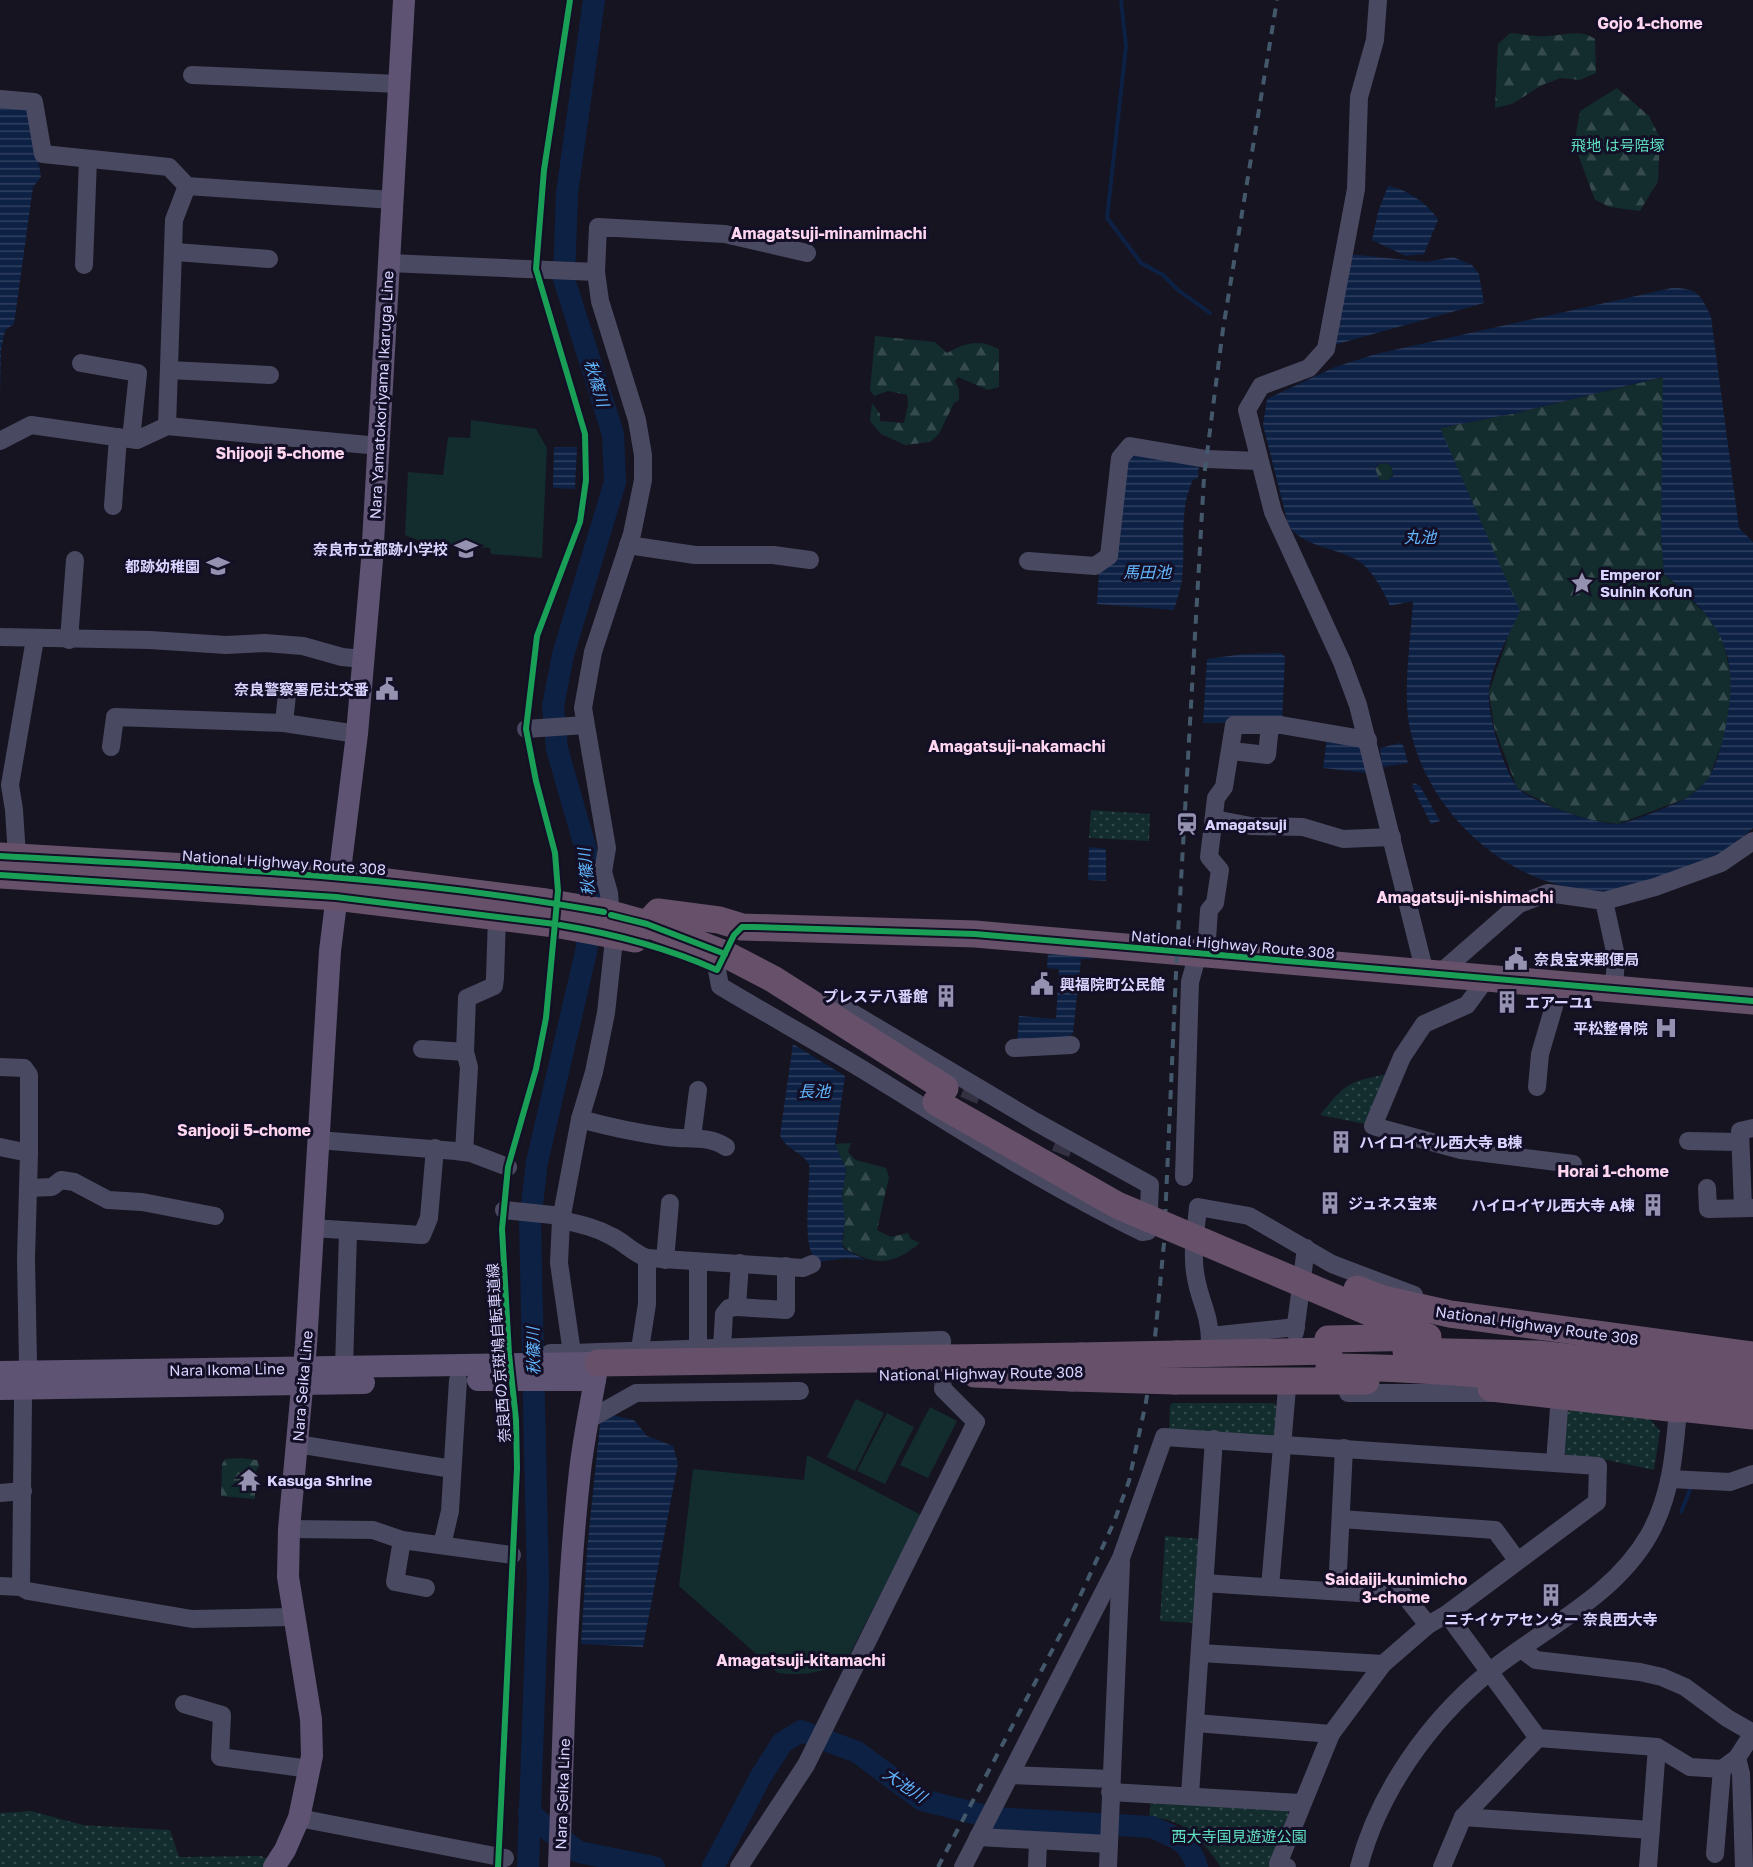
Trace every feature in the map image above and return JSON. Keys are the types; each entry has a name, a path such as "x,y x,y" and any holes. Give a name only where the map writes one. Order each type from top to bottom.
{"highway":[{"name":"National Highway Route 308","path":"8,866 338,886 562,915"},
{"name":"National Highway Route 308","path":"338,886 497,917 562,915"},
{"name":"National Highway Route 308","path":"647,924 658,912 719,920 742,927 975,934 1118,955 1202,953 1560,986 1753,1000"},
{"path":"562,915 608,923"},
{"name":"National Highway Route 308","path":"608,923 647,924 721,962 767,997 941,1095 1117,1205 1354,1297 1394,1324 1570,1388 1678,1409 1753,1416"},
{"name":"National Highway Route 308","path":"608,923 655,945 721,962"},
{"path":"721,962 734,936 742,927"},
{"name":"National Highway Route 308","path":"1354,1297 1383,1299 1450,1314 1683,1353 1753,1355"},
{"path":"1394,1324 1462,1344 1549,1355 1753,1389"},
{"path":"1329,1352 1463,1337 1549,1355 1683,1353 1753,1362"},
{"name":"National Highway Route 308","path":"1176,1368 1329,1352 1476,1351 1538,1354 1753,1377"},
{"name":"National Highway Route 308","path":"1329,1352 1408,1368 1478,1372 1753,1403"},
{"name":"National Highway Route 308","path":"581,1368 1075,1369"},
{"name":"National Highway Route 308","path":"581,1368 948,1381 1075,1369"},
{"path":"1075,1369 1176,1368 1414,1382 1678,1409"}],"main road":[{"name":"Nara Yamatokoriyama Ikaruga Line","path":"338,886 357,734 380,446 388,263 404,0"},
{"name":"Nara Seika Line","path":"274,1867 285,1850 299,1818 310,1769 311,1719 288,1577 289,1529 303,1376 318,1140 338,886"},
{"name":"Nara Ikoma Line","path":"0,1372 25,1380 303,1376 458,1380 514,1366"},
{"name":"Nara Ikoma Line","path":"303,1376 344,1368 514,1366 581,1368"},
{"name":"Nara Seika Line","path":"560,1864 567,1653 580,1471 588,1420 581,1368"},
{"name":"Nara Ikoma Line","path":"0,1389 25,1380"}],"street":[{"path":"1378,0 1375,40 1359,97 1356,189 1326,349 1309,368 1261,386 1247,410 1273,512 1342,662 1368,740 1392,837 1432,973 1519,904 1548,893 1604,901 1655,887 1721,863 1753,841"},
{"path":"192,75 399,84"},
{"path":"0,99 34,102 43,154 169,167 187,186 392,200"},
{"path":"84,265 88,159"},
{"path":"167,426 175,252 174,220 187,186"},
{"path":"807,253 725,234 598,227 597,272 600,301 638,420 643,455 643,480 638,515 593,652 585,687 583,725 607,848 603,872 609,893 606,1013 594,1072 580,1119 560,1217 559,1263 581,1368 640,1349 801,1347 942,1340 942,1347"},
{"path":"175,252 269,259"},
{"path":"388,263 597,272"},
{"path":"81,363 138,373 113,506"},
{"path":"169,370 270,375"},
{"path":"0,441 31,425 137,440 167,426 380,446"},
{"path":"1028,561 1095,566 1109,556 1120,458 1131,446 1206,459 1259,461"},
{"path":"628,545 695,555 773,555 810,560"},
{"path":"69,640 75,560"},
{"path":"0,637 150,640 226,645 265,643 303,646 342,657 363,659"},
{"path":"8,866 10,785 35,639"},
{"path":"285,723 287,694"},
{"path":"111,747 115,717 285,723 357,734"},
{"path":"528,728 583,725"},
{"path":"1184,1177 1190,982 1202,953 1209,910 1215,903 1220,870 1209,857 1216,798 1224,787 1232,751 1234,725 1281,725 1368,740"},
{"path":"1232,751 1267,755 1270,725"},
{"path":"1214,819 1251,826 1303,827 1357,840 1392,837"},
{"path":"1604,901 1616,956 1614,990"},
{"path":"464,1152 469,1067 465,1052 467,998 494,986 497,917"},
{"path":"757,955 1036,1122 1150,1185 1148,1231 1142,1232 1101,1212 1022,1169 877,1078 720,986 721,962 757,955"},
{"path":"1486,979 1467,1005 1424,1024 1402,1057 1373,1126 1461,1150 1573,1164"},
{"path":"1537,1087 1540,1054 1560,986"},
{"path":"1014,1048 1071,1045"},
{"path":"422,1049 465,1052"},
{"path":"0,1067 24,1068 29,1075 21,1587"},
{"path":"692,1138 698,1090"},
{"path":"580,1119 651,1135 715,1140 726,1147"},
{"path":"1707,1188 1708,1209 1748,1208 1738,1142 1740,1131 1753,1128"},
{"path":"318,1140 464,1152 508,1167"},
{"path":"1688,1141 1738,1142"},
{"path":"0,1147 29,1153"},
{"path":"312,1228 422,1235 429,1218 435,1148"},
{"path":"29,1188 52,1186 61,1180 74,1182 108,1200 142,1202 215,1216"},
{"path":"640,1349 656,1259 670,1203"},
{"path":"1306,1248 1295,1329 1210,1339 1210,1322 1196,1278 1194,1250 1198,1207 1249,1216 1306,1248 1332,1264 1427,1298 1485,1306 1501,1313 1501,1322"},
{"path":"505,1210 560,1217 591,1227 614,1237 632,1252 656,1259 803,1268 812,1264"},
{"path":"344,1368 348,1232"},
{"path":"698,1262 698,1348"},
{"path":"737,1307 740,1263"},
{"path":"722,1347 724,1314 729,1308 786,1310 786,1266"},
{"path":"1359,1867 1378,1816 1403,1770 1426,1737 1488,1673 1620,1575 1650,1533 1666,1497 1670,1479 1683,1353"},
{"path":"442,1545 450,1511 458,1380"},
{"path":"739,1867 806,1765 976,1422 948,1381"},
{"path":"1210,1390 1210,1393 1286,1391 1549,1394 1555,1463"},
{"path":"588,1420 636,1393 800,1391"},
{"path":"1270,1587 1284,1444 1286,1391"},
{"path":"963,1867 1121,1558 1164,1437 1598,1466 1597,1502 1447,1614 1428,1625 1383,1664 1331,1734 1278,1863 1287,1867"},
{"path":"1190,1795 1214,1439"},
{"path":"297,1444 452,1468"},
{"path":"1337,1591 1344,1448"},
{"path":"1670,1479 1730,1482 1753,1474"},
{"path":"0,1493 23,1491"},
{"path":"1341,1519 1495,1530 1517,1560"},
{"path":"289,1529 373,1530 402,1540 512,1556"},
{"path":"402,1540 395,1582 426,1587"},
{"path":"1108,1867 1121,1558"},
{"path":"1204,1582 1405,1596 1428,1625"},
{"path":"0,1586 21,1587 50,1595 192,1619 293,1617"},
{"path":"1447,1614 1488,1673 1538,1738 1657,1747 1690,1767 1738,1770"},
{"path":"1521,1649 1536,1660 1640,1672 1662,1677 1685,1687 1753,1733 1738,1770 1715,1854"},
{"path":"1200,1653 1383,1664"},
{"path":"184,1704 222,1715 219,1757 310,1769"},
{"path":"1196,1723 1331,1734"},
{"path":"1442,1867 1463,1817 1538,1738"},
{"path":"1648,1867 1657,1747"},
{"path":"1738,1770 1744,1867"},
{"path":"1011,1775 1190,1795 1301,1803"},
{"path":"1463,1817 1651,1830"},
{"path":"299,1818 505,1858"},
{"path":"984,1825 1038,1842 1109,1835"},
{"path":"1037,1867 1038,1842"}],"green space":[{"path":"1510,33 1543,36 1578,33 1590,36 1595,39 1596,73 1580,80 1561,78 1542,85 1512,104 1495,108 1498,44"},
{"name":"飛地 は号陪塚","path":"1617,88 1649,116 1660,138 1658,181 1640,211 1610,207 1595,200 1574,144 1580,111"},
{"path":"875,336 935,342 947,353 960,346 973,343 992,346 999,349 999,387 988,390 958,377 955,382 959,389 959,400 954,403 939,434 930,442 905,445 881,434 870,421 872,403 880,414 880,421 904,423 908,404 907,395 888,391 874,396 870,390"},
{"path":"1664,377 1661,533 1664,574 1714,622 1724,644 1731,677 1730,703 1725,736 1708,780 1687,798 1618,824 1590,820 1555,808 1517,788 1494,727 1489,692 1507,640 1440,428 1516,413"},
{"path":"471,420 536,429 547,448 542,558 491,554 490,548 428,544 405,535 408,472 443,475 448,437 470,438"},
{"path":"1384,463 1392,468 1393,472 1388,480 1384,481 1376,476 1375,472 1380,464"},
{"path":"1091,810 1150,814 1149,841 1089,838"},
{"path":"1388,1074 1365,1124 1320,1115 1348,1086 1364,1079"},
{"path":"851,1143 848,1152 856,1160 886,1168 889,1177 877,1230 891,1237 908,1233 911,1239 920,1243 897,1258 881,1261 865,1258 850,1251 842,1243 844,1235 842,1197 846,1169 835,1144"},
{"path":"856,1399 884,1413 855,1471 827,1457"},
{"path":"1173,1403 1274,1403 1279,1409 1278,1439 1169,1431 1170,1405"},
{"path":"930,1407 957,1421 928,1478 900,1465"},
{"path":"1572,1408 1649,1418 1660,1431 1654,1470 1607,1460 1567,1457 1561,1449 1563,1417"},
{"path":"887,1413 914,1427 885,1484 857,1471"},
{"path":"807,1455 921,1515 848,1658 832,1667 814,1672 778,1673 679,1586 693,1469 804,1480"},
{"path":"225,1459 257,1460 259,1466 255,1473 255,1499 221,1496 222,1464"},
{"path":"1165,1536 1202,1539 1196,1623 1160,1621"},
{"name":"西大寺国見遊遊公園","path":"1151,1801 1286,1808 1290,1817 1270,1867 1221,1867 1191,1832 1172,1821 1149,1818"},
{"path":"31,1811 83,1825 170,1830 179,1857 261,1856 270,1860 266,1867 0,1867 0,1813"}],"water":[{"path":"0,105 25,109 31,113 41,177 33,187 14,324 5,330 1,350 0,394"},
{"path":"1388,186 1402,190 1416,198 1438,220 1424,254 1406,256 1372,240 1378,212"},
{"path":"1349,254 1426,262 1453,257 1472,265 1479,274 1484,303 1334,345"},
{"name":"丸池","path":"1672,288 1688,289 1701,298 1711,317 1739,528 1753,542 1753,828 1736,843 1706,861 1656,881 1626,889 1596,891 1563,886 1531,875 1502,859 1475,839 1452,814 1433,787 1418,756 1409,724 1407,679 1413,601 1390,606 1368,569 1357,560 1301,538 1294,532 1288,524 1263,425 1267,399 1335,367 1376,354","holes":["1663,377 1661,533 1664,574 1709,618 1726,649 1730,668 1728,713 1714,768 1699,788 1685,799 1651,813 1624,823 1609,824 1564,812 1523,793 1506,767 1493,726 1489,691 1497,660 1520,611 1440,428 1516,413","1387,463 1392,467 1393,476 1388,480 1380,480 1375,469 1379,464"]},
{"path":"554,447 577,447 575,489 553,488"},
{"name":"馬田池","path":"1129,454 1199,462 1198,478 1193,480 1188,492 1183,529 1182,578 1174,610 1097,604 1099,571"},
{"path":"1281,653 1285,657 1282,722 1203,723 1207,659 1244,654"},
{"path":"1327,738 1362,744 1367,773 1323,768"},
{"path":"1400,743 1403,745 1408,763 1382,767 1380,748"},
{"path":"1414,783 1420,786 1440,821 1431,824 1412,786"},
{"path":"1089,847 1106,849 1106,881 1088,880"},
{"path":"1048,950 1093,954 1093,959 1081,959 1073,1033 1069,1037 1017,1044 1019,1016 1056,1019 1059,969 1047,968"},
{"name":"長池","path":"793,1044 845,1076 835,1144 846,1169 842,1197 845,1221 842,1243 844,1249 866,1260 847,1258 818,1262 809,1244 809,1164 786,1144 780,1135"},
{"path":"608,1414 634,1420 647,1436 673,1446 678,1463 643,1647 581,1644 587,1551 600,1424"}],"waterway":[{"name":"秋篠川","path":"528,1867 538,1584 530,1221 537,1162 586,952 590,922 588,857 557,749 553,706 563,655 615,482 613,434 564,279 567,193 594,0"},
{"path":"1121,0 1126,46 1107,218 1141,263 1163,275 1178,290 1210,313"},
{"path":"1681,1512 1691,1487"},
{"name":"大池川","path":"713,1867 761,1776 782,1743 801,1731 857,1752 922,1800 994,1818 1152,1827 1185,1845 1190,1850 1197,1867"},
{"name":"大池川","path":"529,1812 579,1852 654,1867"}],"tunnel":[{"path":"958,1125 975,1085"},
{"path":"1051,1179 1066,1139"},
{"path":"942,1349 943,1389"}],"railway":[{"path":"938,1867 1076,1605 1114,1522 1129,1481 1146,1402 1154,1348 1164,1243 1177,951 1204,477 1223,329 1277,0"}],"cycle path":[{"name":"奈良西の京斑鳩自転車道線","path":"498,1867 517,1468 516,1420 509,1354 502,1229 508,1167 536,1069 546,1018 558,891 555,853 536,781 526,729 537,636 580,522 586,480 585,434 536,269 544,170 570,0"},
{"path":"0,856 227,869 378,881 604,912"},
{"path":"0,875 336,897 555,924"},
{"path":"611,915 647,924 725,954"},
{"path":"560,925 640,942 717,970 734,935 742,927 753,927 975,934 1753,1001"}],"place":[{"name":"奈良市立都跡小学校","path":"466,549"},
{"name":"都跡幼稚園","path":"218,566"},
{"name":"Emperor Suinin Kofun","path":"1582,583"},
{"name":"奈良警察署尼辻交番","path":"387,689"},
{"name":"Amagatsuji","path":"1187,824"},
{"name":"奈良宝来郵便局","path":"1516,959"},
{"name":"興福院町公民館","path":"1042,984"},
{"name":"プレステ八番館","path":"946,996"},
{"name":"エアーユ1","path":"1507,1002"},
{"name":"平松整骨院","path":"1666,1028"},
{"name":"ハイロイヤル西大寺 B棟","path":"1341,1142"},
{"name":"ジュネス宝来","path":"1330,1203"},
{"name":"ハイロイヤル西大寺 A棟","path":"1653,1205"},
{"name":"Kasuga Shrine","path":"249,1480"},
{"name":"ニチイケアセンター 奈良西大寺","path":"1551,1595"}],"district":[{"name":"Gojo 1-chome","path":"1650,23"},
{"name":"Amagatsuji-minamimachi","path":"829,233"},
{"name":"Shijooji 5-chome","path":"280,453"},
{"name":"Amagatsuji-nakamachi","path":"1017,746"},
{"name":"Amagatsuji-nishimachi","path":"1465,897"},
{"name":"Sanjooji 5-chome","path":"244,1130"},
{"name":"Horai 1-chome","path":"1613,1171"},
{"name":"Saidaiji-kunimicho 3-chome","path":"1396,1588"},
{"name":"Amagatsuji-kitamachi","path":"801,1660"}]}
